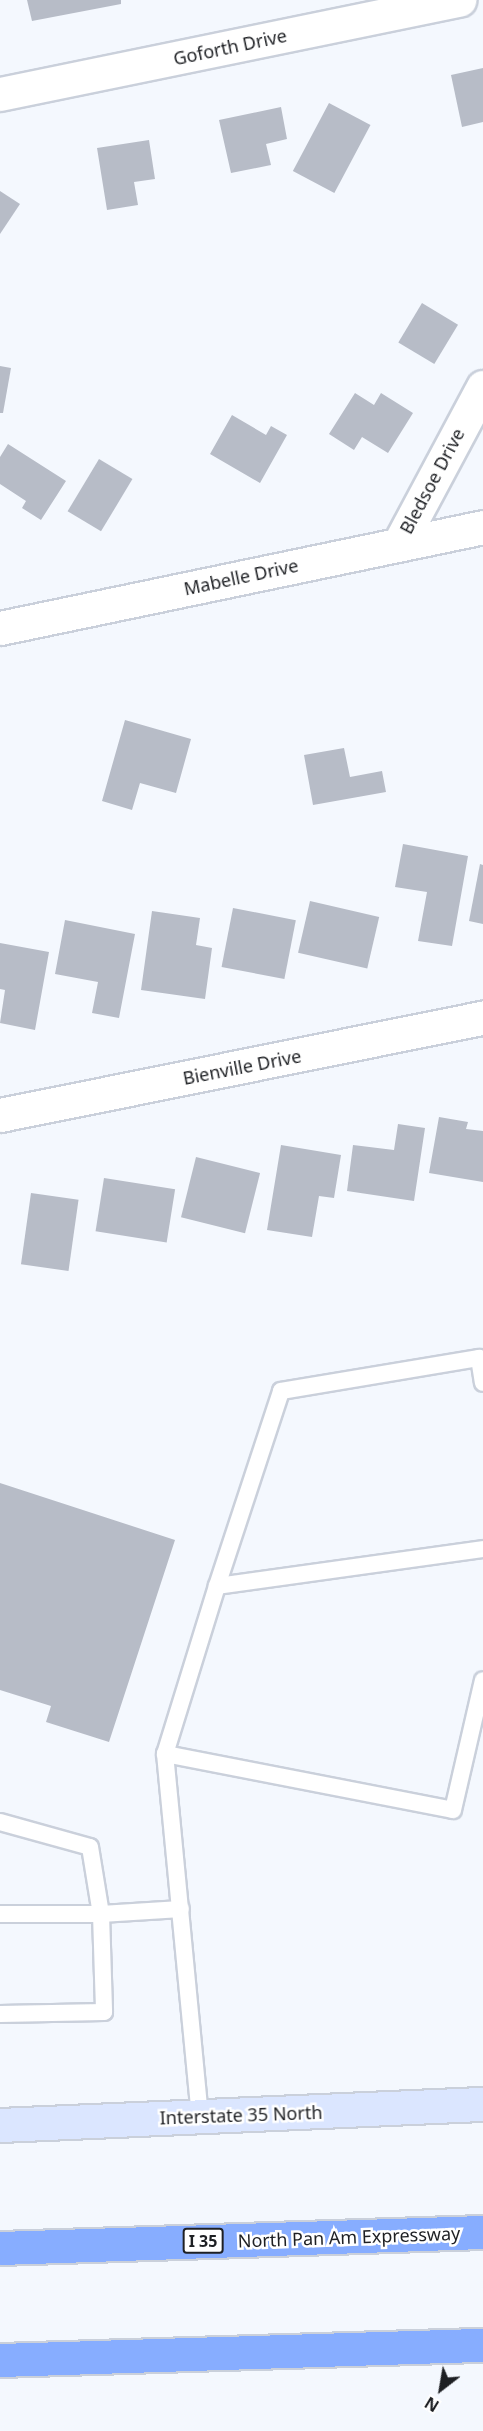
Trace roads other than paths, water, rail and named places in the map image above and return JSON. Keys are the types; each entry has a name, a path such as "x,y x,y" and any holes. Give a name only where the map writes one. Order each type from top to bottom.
{"highway":[{"name":"North Pan Am Expressway","path":"0,2248 483,2232"},
{"path":"0,2360 483,2344"}],"main road":[{"name":"Interstate 35 North","path":"0,2125 483,2104"}],"street":[{"name":"Goforth Drive","path":"0,94 459,0"},
{"name":"Bledsoe Drive","path":"399,544 483,387"},
{"name":"Mabelle Drive","path":"0,628 483,527"},
{"name":"Bienville Drive","path":"0,1115 483,1018"}],"lane":[{"path":"200,2117 165,1754 280,1391 478,1358 483,1383"},
{"path":"217,1586 483,1549"},
{"path":"165,1754 453,1810 483,1680"},
{"path":"0,1822 90,1847 100,1914 104,2012 0,2014"},
{"path":"0,1914 100,1914 181,1909"}]}
